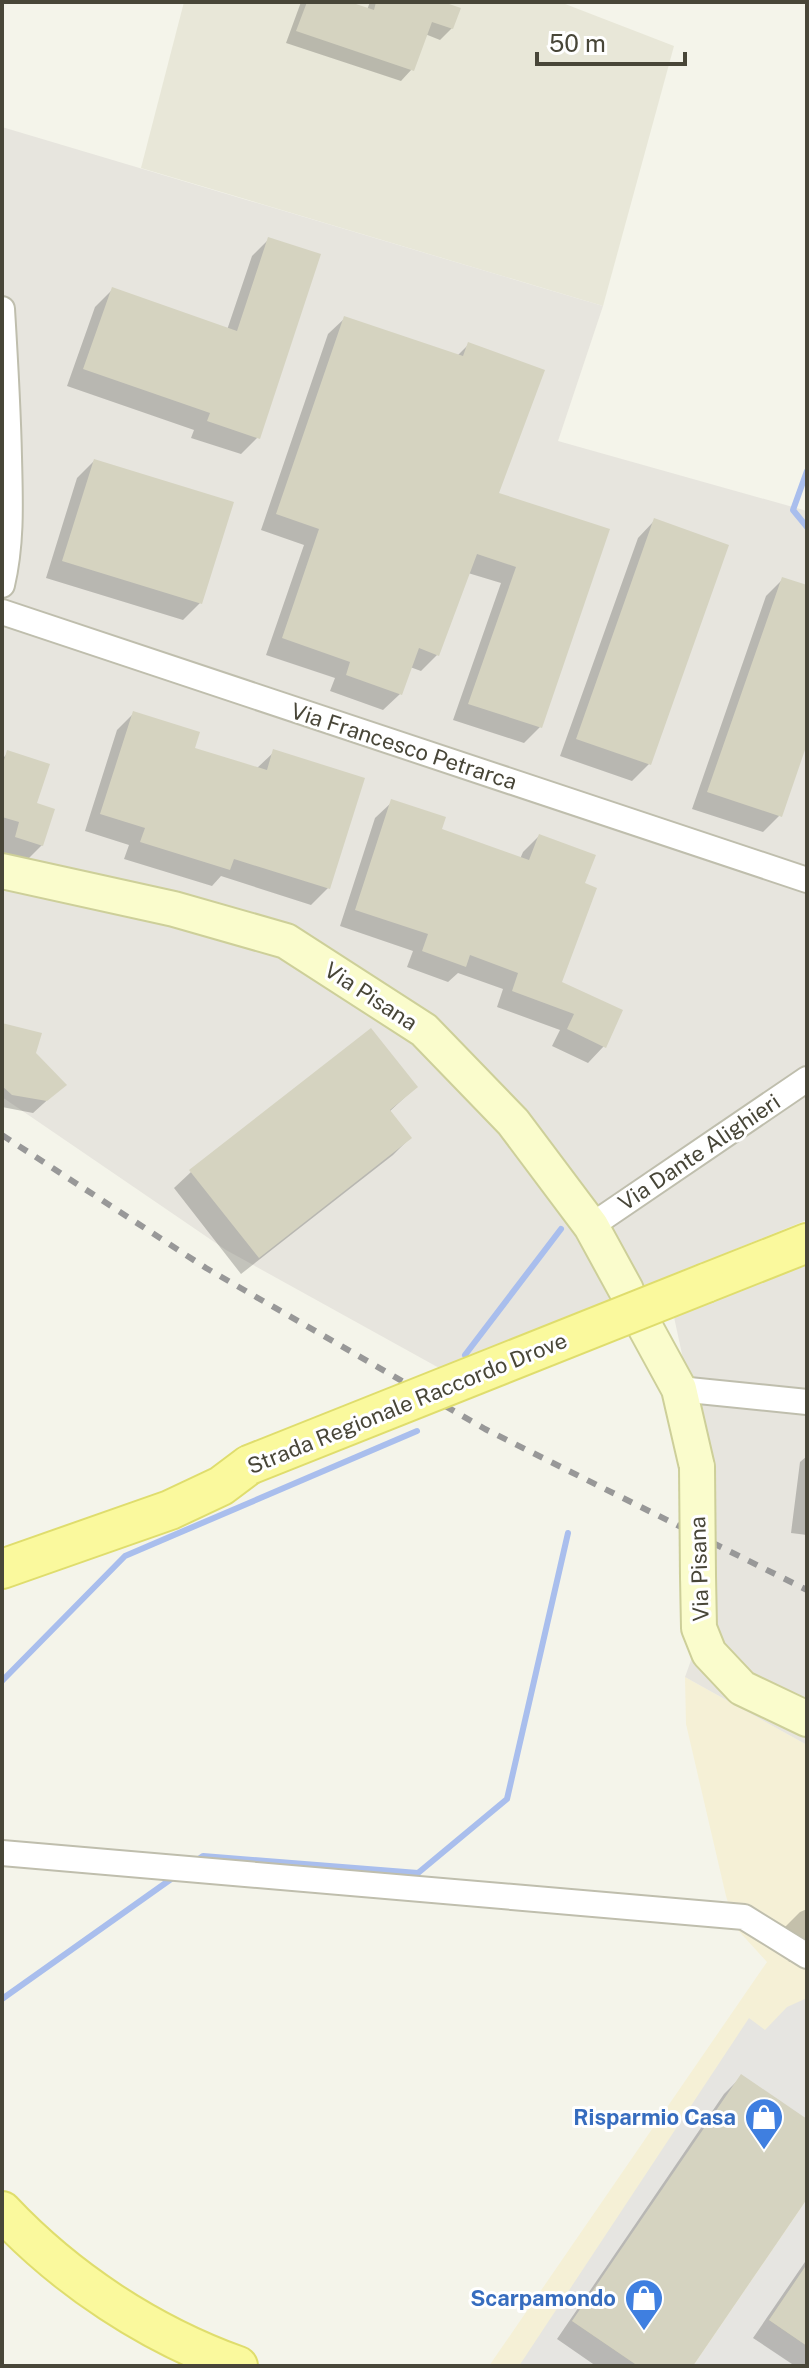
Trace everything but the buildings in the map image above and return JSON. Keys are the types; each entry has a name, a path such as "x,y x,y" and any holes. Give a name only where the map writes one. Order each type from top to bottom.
{"main road":[{"name":"Strada Regionale Raccordo Drove","path":"2,1551 249,1465 807,1243"},
{"path":"2,1569 180,1506 221,1486 249,1465"},
{"path":"2,2211 45,2252 112,2302 178,2340 238,2366"}],"street":[{"path":"2,309 8,390 10,499 8,559 2,585"},
{"name":"Via Francesco Petrarca","path":"2,612 807,880"},
{"name":"Via Pisana","path":"2,871 174,909 286,941 424,1030 513,1122 591,1226 626,1290"},
{"name":"Via Dante Alighieri","path":"591,1226 807,1079"},
{"name":"Via Pisana","path":"644,1325 679,1389 697,1467 699,1628 709,1653 742,1688 807,1719"},
{"path":"679,1389 807,1402"},
{"path":"2,1853 744,1917 807,1956"}],"shaded area":[{"path":"184,2 560,2 674,46 603,306 141,168"},
{"path":"2,127 603,306 558,441 807,511 807,1220 441,1369 226,1250 2,1097"},
{"path":"807,1264 807,1745 685,1677 716,1591 713,1498 674,1317"},
{"path":"685,1677 807,1745 807,2366 489,2366 767,1962 736,1928 726,1896 686,1724"},
{"path":"807,1998 807,2119 572,2321 638,2366 519,2366 749,2018 765,2030 787,2007"},
{"path":"807,2199 807,2264 769,2320 807,2346 807,2366 693,2366"}],"waterway":[{"path":"807,471 793,510 807,527"},
{"path":"465,1355 561,1229"},
{"path":"2,1681 125,1556 417,1431"},
{"path":"196,1861 203,1856 418,1873 507,1799 568,1533"},
{"path":"2,1999 174,1877"}],"railway":[{"path":"2,1135 206,1268 485,1429 807,1590"}],"place":[{"name":"Risparmio Casa","path":"764,2151"},
{"name":"Scarpamondo","path":"644,2332"}]}
